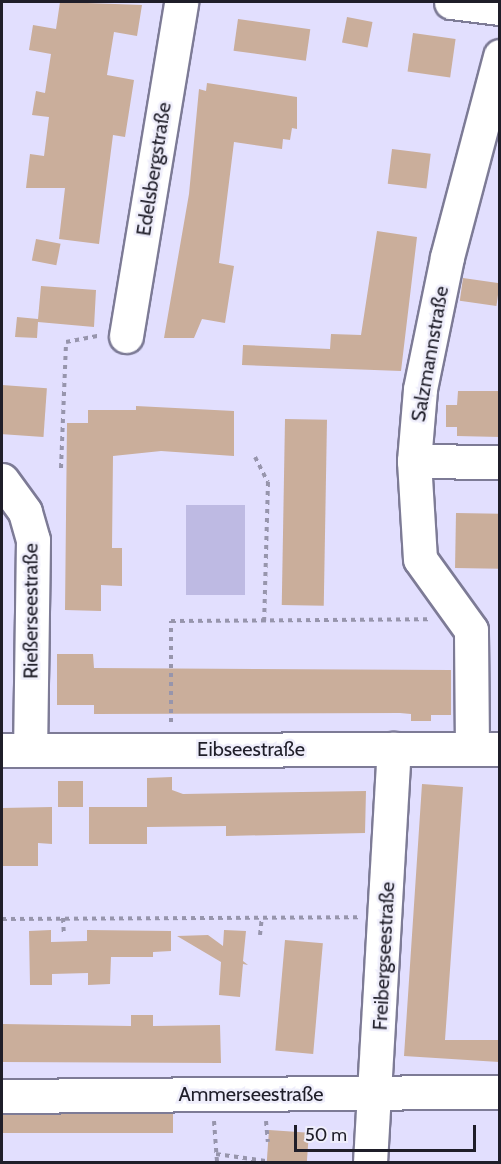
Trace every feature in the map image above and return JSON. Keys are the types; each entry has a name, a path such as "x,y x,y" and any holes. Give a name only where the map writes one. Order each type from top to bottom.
{"street":[{"name":"Edelsbergstraße","path":"126,336 181,2"},
{"path":"451,2 500,8"},
{"name":"Salzmannstraße","path":"486,749 474,657 465,619 420,558 414,462 420,389 447,257 500,56"},
{"path":"414,462 500,462"},
{"name":"Rießerseestraße","path":"2,480 25,512 33,540 16,750"},
{"name":"Freibergseestraße","path":"370,1162 376,1093 394,749"},
{"name":"Eibseestraße","path":"16,750 486,749"},
{"name":"Ammerseestraße","path":"2,1096 500,1092"}],"path":[{"path":"61,468 66,342 76,336 126,336"},
{"path":"255,457 268,482 264,621"},
{"path":"172,749 171,621 465,619"},
{"path":"260,935 262,917"},
{"path":"2,919 386,917"},
{"path":"63,918 64,936"},
{"path":"213,1094 217,1162"},
{"path":"216,1154 266,1161"}],"shaded area":[{"path":"186,505 245,505 245,595 186,595"}],"building":[{"path":"60,2 142,5 137,36 114,32 107,75 134,80 125,137 113,135 99,244 59,239 65,188 26,188 30,154 44,156 49,117 32,115 36,91 45,93 51,54 29,50 33,25 56,29"},
{"path":"347,17 373,22 368,47 342,43"},
{"path":"238,19 310,29 306,61 234,51"},
{"path":"413,33 456,39 450,78 408,72"},
{"path":"207,83 297,97 297,129 292,128 290,140 283,139 282,149 234,142 219,263 234,266 225,323 202,319 194,338 164,338 189,194 199,89 206,91"},
{"path":"392,149 431,154 426,188 388,184"},
{"path":"377,231 417,237 401,371 242,365 243,345 330,349 331,334 361,335"},
{"path":"36,239 61,244 56,265 32,261"},
{"path":"463,278 500,283 496,306 460,301"},
{"path":"41,286 96,290 94,327 38,322 37,338 15,337 17,317 38,319"},
{"path":"2,385 47,388 43,437 2,434"},
{"path":"458,391 500,391 500,437 457,436 457,427 446,427 446,405 457,405"},
{"path":"136,406 234,411 234,456 161,451 113,456 112,548 122,548 122,586 101,585 101,611 65,610 67,423 88,423 88,410 136,410"},
{"path":"285,419 327,420 324,606 282,605"},
{"path":"456,513 500,514 499,569 455,568"},
{"path":"57,654 93,654 94,668 451,670 451,715 431,715 431,721 411,721 411,714 400,713 94,714 94,705 57,705"},
{"path":"172,777 172,790 183,794 366,791 365,833 226,836 226,826 147,827 147,844 89,844 89,807 147,807 147,778"},
{"path":"58,781 83,781 83,807 58,807"},
{"path":"422,784 463,787 445,1040 499,1040 499,1062 404,1056"},
{"path":"52,807 52,844 38,843 38,866 2,866 2,808"},
{"path":"51,930 51,942 87,941 87,930 171,931 171,951 153,952 153,957 111,957 110,984 88,985 88,973 52,974 52,985 30,985 29,931"},
{"path":"224,930 246,931 243,961 248,965 243,964 240,997 219,995 221,962 177,936 208,935 223,946"},
{"path":"285,940 323,943 313,1054 275,1051"},
{"path":"131,1015 153,1015 153,1026 220,1025 221,1063 2,1062 2,1024 131,1026"},
{"path":"2,1113 173,1113 173,1133 2,1133"},
{"path":"269,1130 309,1133 307,1162 267,1162"}]}
